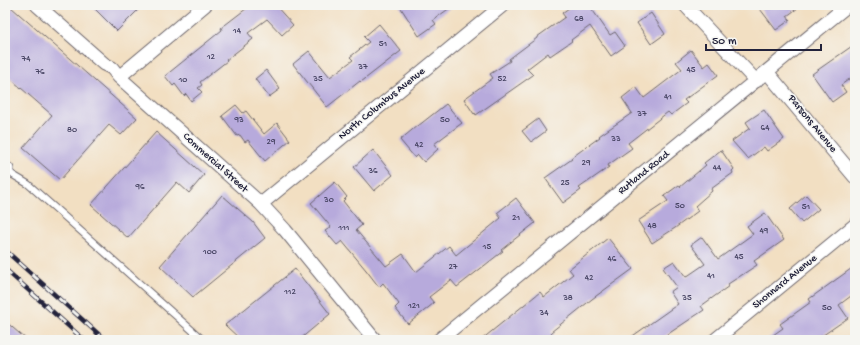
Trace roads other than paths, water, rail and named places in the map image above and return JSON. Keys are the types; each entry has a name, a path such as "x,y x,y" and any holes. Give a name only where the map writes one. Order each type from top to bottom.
{"street":[{"name":"Commercial Street","path":"36,5 104,64 112,68 119,77 261,204 285,230 375,340"},
{"path":"119,77 205,5"},
{"name":"North Columbus Avenue","path":"261,204 503,5"},
{"path":"685,5 756,81"},
{"name":"Rutland Road","path":"439,340 848,5"},
{"name":"Parsons Avenue","path":"767,72 855,177"},
{"name":"Shonnard Avenue","path":"715,340 855,225"}],"lane":[{"path":"6,169 28,184 203,340"}],"railway":[{"path":"5,250 105,340"},
{"path":"5,269 84,340"}]}
